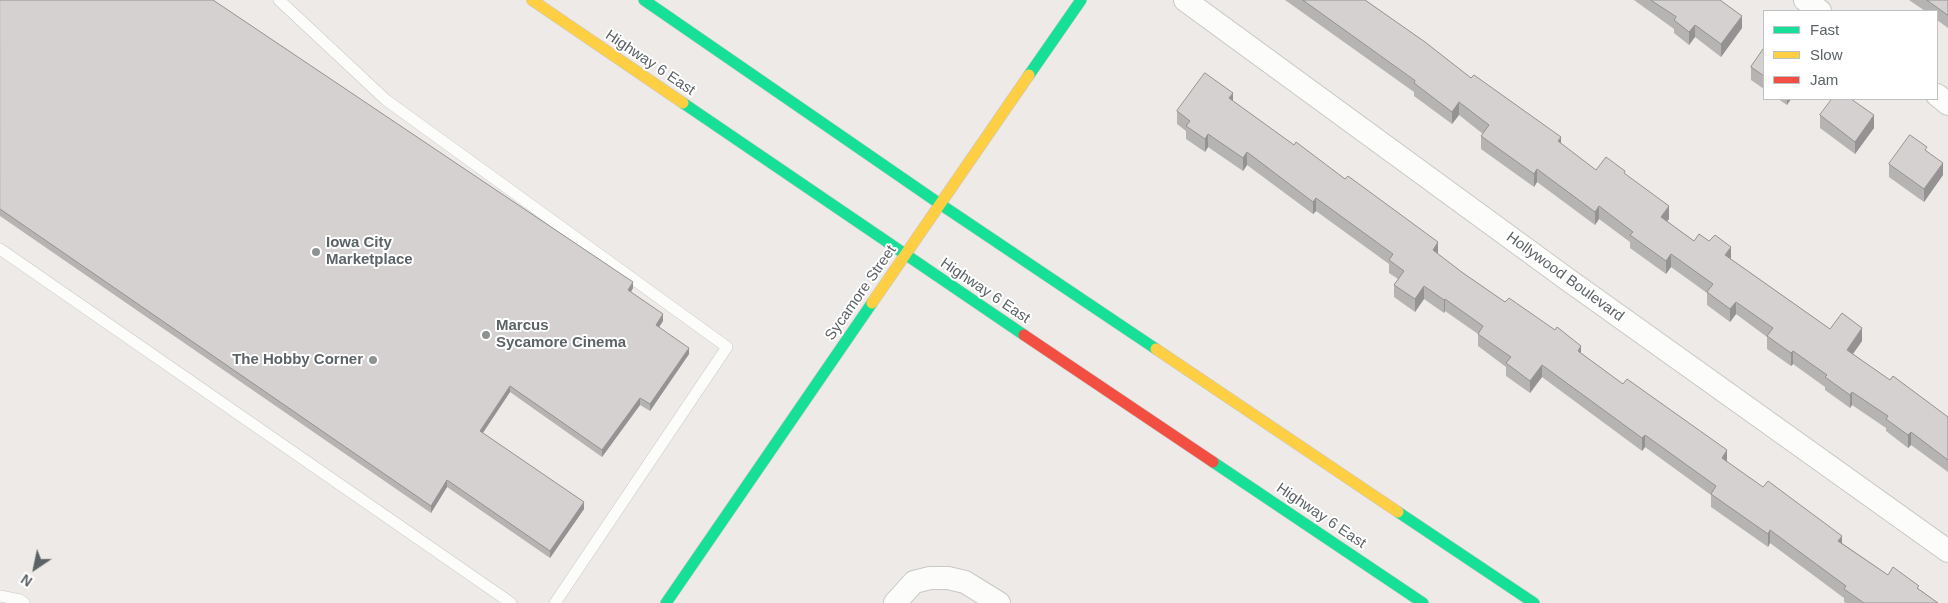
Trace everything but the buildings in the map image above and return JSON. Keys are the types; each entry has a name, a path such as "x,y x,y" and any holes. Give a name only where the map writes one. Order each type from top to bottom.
{"main road":[{"name":"Highway 6 East","path":"532,0 905,255 1423,603"},
{"path":"644,0 940,204 1534,603"},
{"name":"Sycamore Street","path":"666,603 1081,0"}],"street":[{"name":"Hollywood Boulevard","path":"1185,0 1948,552"},
{"path":"1805,0 1819,10"},
{"path":"1938,96 1948,104"},
{"path":"895,603 914,582 930,578 948,578 965,582 999,603"}],"lane":[{"path":"279,0 386,100 727,347 556,603"},
{"path":"0,249 511,603"},
{"path":"0,596 20,600 24,603"}],"traffic: fast":[{"path":"644,0 940,204 1156,349"},
{"path":"1029,75 1081,0"},
{"path":"683,103 1024,335"},
{"path":"666,603 872,303"},
{"path":"1213,462 1423,603"},
{"path":"1398,512 1534,603"}],"traffic: slow":[{"path":"532,0 683,103"},
{"path":"872,303 1029,75"},
{"path":"1156,349 1398,512"}],"traffic: jam":[{"path":"1024,335 1213,462"}],"place":[{"name":"Iowa City Marketplace","path":"316,252"},
{"name":"Marcus Sycamore Cinema","path":"486,335"},
{"name":"The Hobby Corner","path":"373,360"}]}
